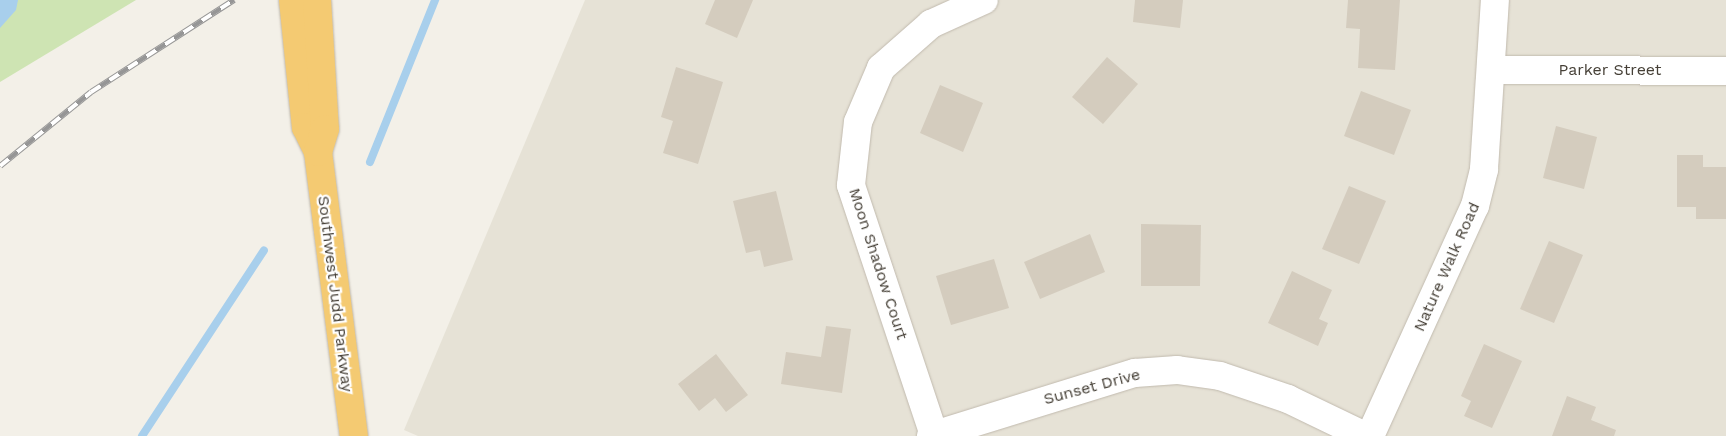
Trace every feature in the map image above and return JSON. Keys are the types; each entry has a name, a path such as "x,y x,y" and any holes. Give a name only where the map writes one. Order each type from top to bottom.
{"highway":[{"name":"Southwest Judd Parkway","path":"293,0 306,127 318,152 354,436"},
{"name":"Southwest Judd Parkway","path":"317,0 325,129 318,152"}],"street":[{"name":"Moon Shadow Court","path":"932,435 851,184 858,122 881,68 931,24 984,0"},
{"name":"Nature Walk Road","path":"1370,436 1476,206 1484,169 1493,70 1495,0"},
{"name":"Parker Street","path":"1493,70 1726,71"},
{"name":"Sunset Drive","path":"932,435 1135,373 1177,370 1220,376 1288,399 1365,436"}],"shaded area":[{"path":"585,0 1726,0 1726,436 418,436 404,430"}],"green space":[{"path":"0,0 136,0 0,82"}],"water":[{"path":"0,0 18,0 16,10 0,28"}],"building":[{"path":"715,0 753,0 737,38 705,24"},
{"path":"1135,0 1183,0 1180,28 1133,22"},
{"path":"1348,0 1400,0 1395,70 1358,68 1360,29 1346,28"},
{"path":"1107,57 1138,84 1103,124 1072,97"},
{"path":"676,67 723,82 698,164 663,153 673,121 661,117"},
{"path":"940,85 983,103 963,152 920,133"},
{"path":"1361,91 1411,110 1394,155 1344,136"},
{"path":"1556,126 1597,137 1584,189 1543,178"},
{"path":"1677,155 1703,155 1703,167 1726,167 1726,219 1696,219 1696,207 1677,207"},
{"path":"1349,186 1386,201 1359,264 1322,249"},
{"path":"776,191 793,260 764,267 760,250 746,253 733,201"},
{"path":"1141,224 1201,225 1200,286 1141,286"},
{"path":"1090,234 1105,272 1040,299 1024,262"},
{"path":"1549,241 1583,255 1554,323 1520,309"},
{"path":"994,259 1009,308 951,325 936,276"},
{"path":"1292,271 1332,290 1319,319 1328,323 1318,346 1268,323"},
{"path":"826,326 851,329 842,393 781,384 786,352 821,357"},
{"path":"1484,344 1522,361 1492,428 1464,416 1471,401 1461,396"},
{"path":"716,354 748,395 726,412 715,398 699,411 678,384"},
{"path":"1567,396 1596,407 1591,420 1616,430 1614,436 1552,436"}],"waterway":[{"path":"370,162 435,0"},
{"path":"142,436 264,250"}],"railway":[{"path":"0,166 91,92 234,0"}]}
